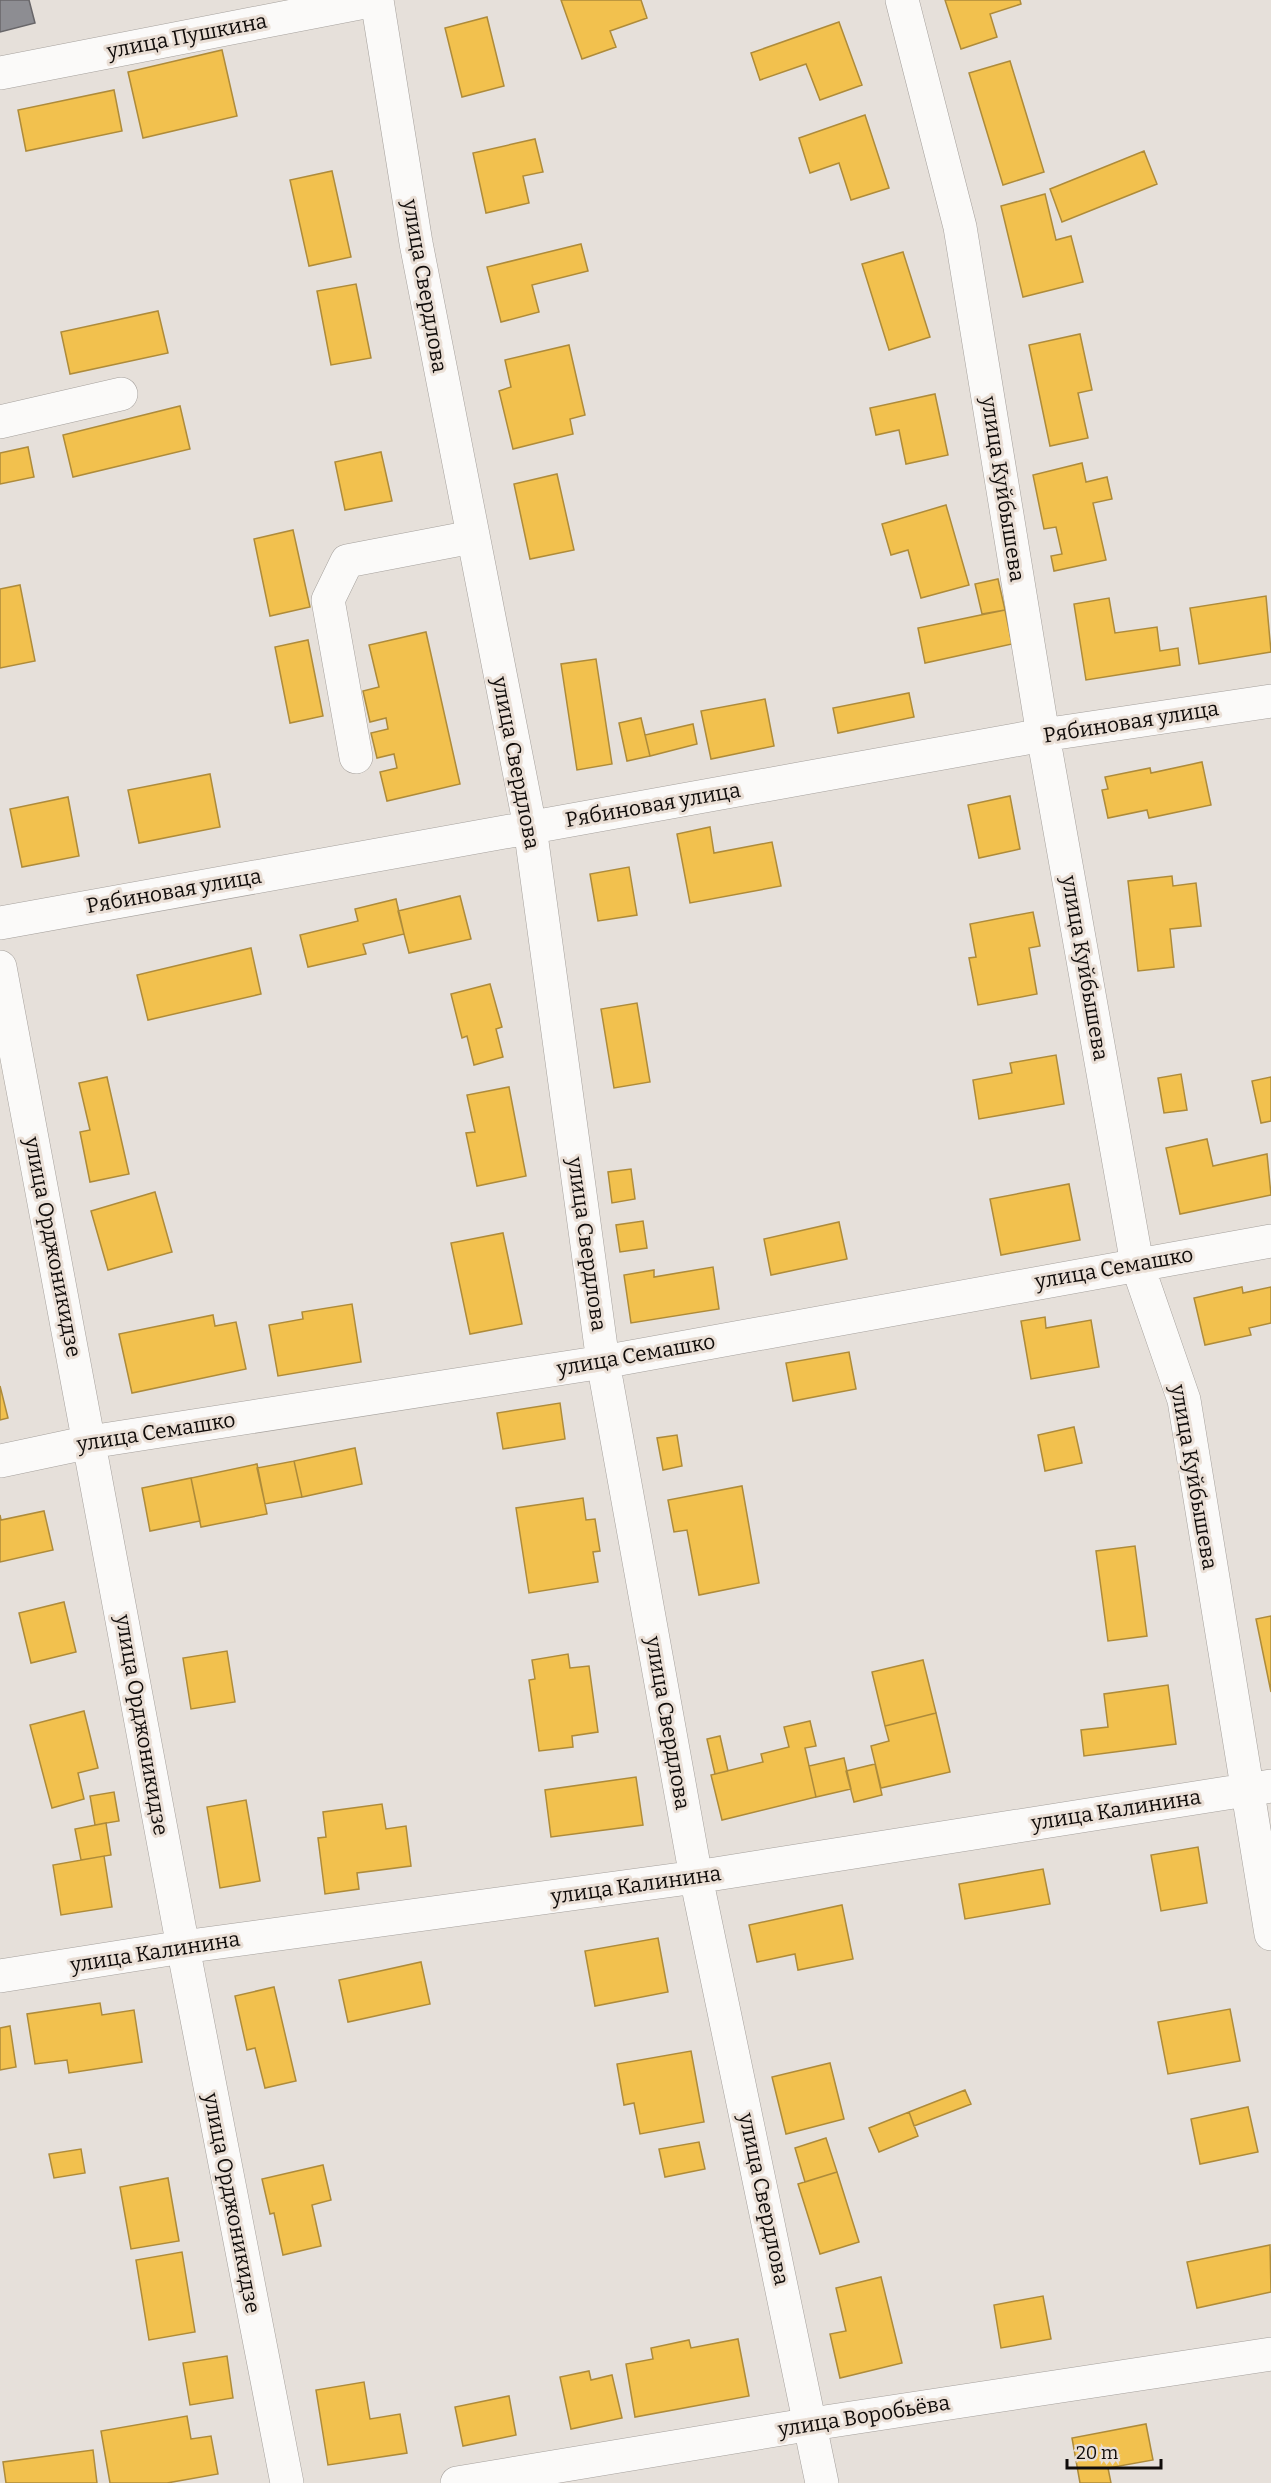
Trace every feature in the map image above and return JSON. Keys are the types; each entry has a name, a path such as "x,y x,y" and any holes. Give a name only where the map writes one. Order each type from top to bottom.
{"street":[{"name":"улица Пушкина","path":"0,73 376,0"},
{"name":"улица Свердлова","path":"376,0 416,243 530,827 603,1362 696,1877 812,2424 822,2483"},
{"name":"улица Куйбышева","path":"902,0 960,227 1043,735 1137,1264 1184,1400 1259,1788 1271,1934"},
{"path":"0,422 121,394"},
{"path":"356,757 328,600 347,561 472,537"},
{"name":"Рябиновая улица","path":"0,923 1043,735 1271,701"},
{"name":"улица Орджоникидзе","path":"0,967 183,1947 287,2483"},
{"name":"улица Семашко","path":"0,1461 90,1442 603,1362 1271,1241"},
{"name":"улица Калинина","path":"0,1976 183,1947 696,1877 1259,1788"},
{"name":"улица Воробьёва","path":"457,2483 812,2424 1271,2354"}],"building: Homes":[{"path":"561,0 641,0 647,18 610,31 616,47 582,59"},
{"path":"945,0 1020,0 1021,4 990,14 997,37 961,49"},
{"path":"487,17 504,86 462,97 445,28"},
{"path":"839,22 862,85 820,100 806,64 760,80 751,53"},
{"path":"222,50 237,116 143,138 128,72"},
{"path":"1010,61 1044,172 1003,185 969,73"},
{"path":"114,90 122,131 26,151 18,110"},
{"path":"865,115 889,188 851,200 839,163 810,173 799,138"},
{"path":"535,139 543,172 523,176 529,203 486,213 473,153"},
{"path":"1144,151 1157,184 1062,222 1050,189"},
{"path":"332,171 351,257 309,266 290,180"},
{"path":"1045,194 1056,240 1071,236 1083,282 1023,297 1001,206"},
{"path":"581,244 588,271 532,285 539,312 501,322 487,267"},
{"path":"903,252 930,337 889,350 862,264"},
{"path":"356,284 371,358 331,365 317,291"},
{"path":"158,311 168,353 70,374 61,332"},
{"path":"1080,334 1092,390 1078,393 1088,438 1050,446 1029,345"},
{"path":"569,345 585,415 570,419 573,434 513,449 499,391 511,387 505,360"},
{"path":"935,394 948,455 906,464 899,430 876,435 870,408"},
{"path":"180,406 190,449 73,477 63,435"},
{"path":"28,447 34,477 0,484 0,453"},
{"path":"381,452 392,501 345,510 335,462"},
{"path":"1082,463 1086,482 1107,477 1112,499 1093,503 1106,560 1054,571 1051,556 1062,554 1056,527 1044,529 1033,475"},
{"path":"557,474 574,550 530,559 514,484"},
{"path":"946,505 969,585 921,598 908,550 891,555 882,524"},
{"path":"293,530 310,607 270,616 254,539"},
{"path":"998,579 1005,610 982,614 975,584"},
{"path":"20,585 35,661 0,668 0,589"},
{"path":"1266,596 1271,652 1199,664 1190,608"},
{"path":"1109,598 1115,633 1157,627 1160,651 1178,648 1180,665 1086,680 1074,604"},
{"path":"1005,610 1012,644 925,663 918,628"},
{"path":"426,632 460,784 387,801 380,772 397,768 394,754 377,758 371,733 388,729 386,718 370,722 363,691 379,687 369,645"},
{"path":"308,640 323,716 290,723 275,647"},
{"path":"596,659 612,764 577,770 561,664"},
{"path":"909,693 914,717 838,733 833,708"},
{"path":"765,699 774,746 711,759 701,711"},
{"path":"641,718 650,756 627,761 619,723"},
{"path":"693,724 697,744 650,756 645,735"},
{"path":"1202,762 1211,805 1149,818 1147,810 1108,818 1102,790 1108,789 1105,777 1150,768 1151,773"},
{"path":"210,774 220,827 139,843 128,790"},
{"path":"1010,796 1020,849 979,858 968,805"},
{"path":"68,797 79,856 22,867 10,809"},
{"path":"710,827 714,853 772,842 781,886 690,903 677,834"},
{"path":"629,867 637,915 598,921 590,874"},
{"path":"1172,876 1173,886 1196,883 1201,926 1170,929 1174,967 1138,971 1128,881"},
{"path":"460,896 471,939 409,953 398,911"},
{"path":"396,899 404,934 363,944 366,954 308,967 300,935 358,921 355,909"},
{"path":"1033,912 1040,946 1029,948 1037,994 978,1005 969,958 976,957 970,924"},
{"path":"251,948 261,994 148,1020 137,975"},
{"path":"490,984 502,1027 496,1029 503,1057 474,1065 467,1036 462,1038 451,994"},
{"path":"637,1003 650,1082 614,1088 601,1009"},
{"path":"1056,1055 1064,1104 979,1119 973,1080 1012,1073 1010,1063"},
{"path":"1181,1074 1187,1110 1164,1113 1158,1078"},
{"path":"107,1077 129,1174 90,1182 80,1132 90,1130 79,1083"},
{"path":"1271,1077 1271,1121 1261,1123 1252,1081"},
{"path":"509,1087 526,1176 477,1186 466,1133 475,1132 467,1095"},
{"path":"1207,1139 1213,1166 1267,1154 1271,1195 1180,1214 1166,1148"},
{"path":"631,1169 635,1199 612,1203 608,1172"},
{"path":"1069,1184 1080,1240 1001,1255 990,1199"},
{"path":"155,1192 172,1252 108,1270 91,1211"},
{"path":"643,1221 647,1248 620,1252 616,1225"},
{"path":"839,1222 847,1259 771,1275 764,1239"},
{"path":"503,1233 522,1324 470,1334 451,1243"},
{"path":"713,1267 719,1309 631,1323 624,1275 654,1270 654,1277"},
{"path":"1242,1287 1243,1293 1271,1287 1271,1323 1249,1328 1251,1335 1205,1345 1194,1298"},
{"path":"352,1304 361,1362 278,1376 269,1325 303,1319 302,1312"},
{"path":"213,1315 215,1326 236,1322 246,1369 132,1393 119,1334"},
{"path":"1045,1317 1046,1328 1091,1320 1099,1367 1031,1379 1021,1321"},
{"path":"849,1352 856,1389 793,1401 786,1363"},
{"path":"0,1386 8,1418 0,1420"},
{"path":"560,1403 565,1439 503,1449 497,1413"},
{"path":"1074,1427 1082,1463 1045,1471 1038,1435"},
{"path":"677,1435 682,1466 663,1470 657,1438"},
{"path":"355,1448 362,1484 302,1497 294,1461"},
{"path":"294,1461 302,1497 265,1504 257,1468"},
{"path":"257,1464 267,1514 201,1527 191,1478"},
{"path":"191,1478 200,1521 150,1531 142,1488"},
{"path":"742,1486 759,1583 699,1595 687,1530 674,1532 668,1500"},
{"path":"583,1498 586,1520 595,1519 600,1551 593,1552 598,1582 529,1593 516,1508"},
{"path":"44,1511 53,1550 0,1562 0,1515 1,1520"},
{"path":"1135,1546 1147,1636 1108,1641 1096,1551"},
{"path":"64,1602 76,1652 31,1663 19,1613"},
{"path":"1271,1616 1271,1692 1256,1619"},
{"path":"227,1651 235,1702 191,1709 183,1658"},
{"path":"568,1654 570,1668 589,1666 598,1732 572,1736 573,1747 539,1751 529,1680 535,1679 532,1660"},
{"path":"923,1660 936,1713 885,1726 872,1672"},
{"path":"1168,1685 1176,1744 1084,1756 1081,1730 1108,1727 1104,1694"},
{"path":"84,1711 98,1768 78,1773 84,1799 52,1808 30,1725"},
{"path":"936,1713 950,1772 881,1788 871,1746 889,1741 885,1726"},
{"path":"810,1721 816,1746 805,1748 816,1797 722,1820 711,1775 763,1762 761,1754 789,1747 784,1727"},
{"path":"720,1736 728,1771 715,1774 707,1739"},
{"path":"844,1758 851,1789 816,1797 809,1766"},
{"path":"875,1764 882,1795 854,1802 846,1771"},
{"path":"636,1777 643,1825 551,1837 545,1790"},
{"path":"114,1792 119,1821 95,1825 90,1796"},
{"path":"246,1800 260,1881 220,1888 207,1807"},
{"path":"382,1804 386,1829 406,1826 411,1866 357,1873 359,1889 325,1894 318,1838 326,1837 323,1812"},
{"path":"106,1823 111,1855 81,1860 75,1829"},
{"path":"1198,1847 1207,1903 1161,1911 1151,1855"},
{"path":"104,1856 112,1907 61,1915 53,1865"},
{"path":"1043,1869 1050,1904 965,1919 959,1884"},
{"path":"842,1905 853,1959 798,1970 795,1954 757,1962 749,1925"},
{"path":"658,1938 668,1992 595,2006 585,1951"},
{"path":"421,1962 430,2004 348,2022 339,1980"},
{"path":"274,1987 296,2081 265,2088 255,2048 247,2050 235,1996"},
{"path":"100,2003 102,2015 134,2010 142,2062 69,2073 67,2060 35,2064 27,2014"},
{"path":"1230,2009 1240,2061 1168,2074 1158,2022"},
{"path":"10,2026 16,2067 0,2070 0,2028"},
{"path":"691,2051 704,2122 640,2134 634,2103 624,2105 617,2064"},
{"path":"830,2063 844,2119 786,2134 772,2077"},
{"path":"965,2090 971,2104 914,2126 909,2112"},
{"path":"1248,2107 1258,2152 1200,2164 1191,2119"},
{"path":"909,2112 918,2136 879,2152 869,2128"},
{"path":"826,2138 837,2172 805,2182 795,2148"},
{"path":"699,2142 705,2169 665,2177 659,2149"},
{"path":"81,2149 85,2173 54,2178 49,2154"},
{"path":"323,2165 331,2200 312,2205 321,2246 283,2255 274,2213 270,2214 262,2179"},
{"path":"837,2172 859,2242 820,2254 798,2184"},
{"path":"168,2178 179,2241 131,2249 120,2187"},
{"path":"1270,2245 1271,2292 1197,2308 1187,2262"},
{"path":"182,2252 195,2332 149,2340 136,2260"},
{"path":"881,2277 902,2363 840,2378 830,2334 846,2331 836,2288"},
{"path":"1043,2296 1051,2339 1001,2348 994,2305"},
{"path":"738,2339 749,2396 635,2417 626,2364 653,2359 651,2348 689,2340 691,2348"},
{"path":"227,2356 233,2398 190,2405 183,2363"},
{"path":"589,2371 591,2380 612,2375 622,2418 571,2429 560,2377"},
{"path":"364,2382 370,2419 400,2414 407,2453 328,2465 316,2390"},
{"path":"509,2396 516,2435 463,2446 455,2407"},
{"path":"187,2416 191,2439 211,2436 218,2474 167,2483 110,2483 101,2431"},
{"path":"1146,2424 1153,2460 1108,2468 1111,2483 1080,2483 1072,2438"},
{"path":"93,2450 97,2483 6,2483 3,2462"}],"building: Industry":[{"path":"0,0 29,0 35,23 0,32"}]}
